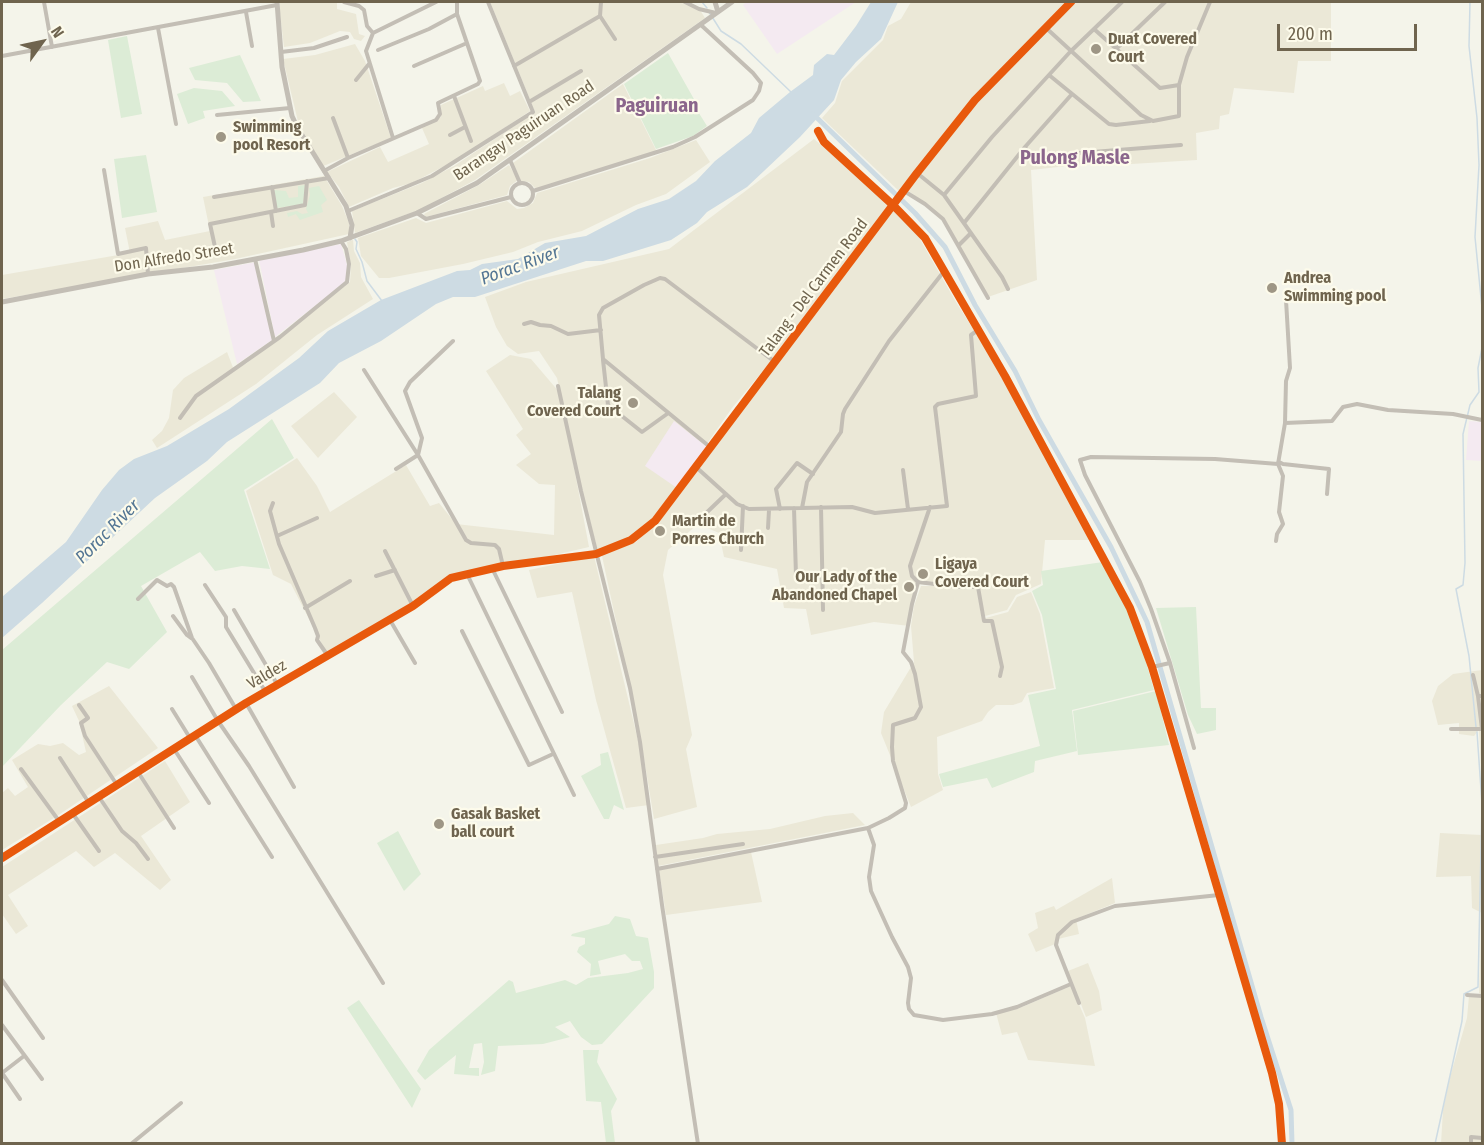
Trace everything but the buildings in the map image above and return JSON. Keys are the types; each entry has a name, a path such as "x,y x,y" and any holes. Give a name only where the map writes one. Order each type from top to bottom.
{"street":[{"path":"44,2 52,47"},
{"path":"344,2 359,6 364,10 367,26 373,33"},
{"path":"393,138 366,51 373,33 436,2"},
{"path":"324,171 348,158 436,120 440,114 438,103 476,87 480,81 457,14 457,2"},
{"path":"348,211 432,176 533,112 488,2"},
{"path":"601,2 600,16 615,39"},
{"path":"685,2 715,13 715,2"},
{"name":"Barangay Paguiruan Road","path":"350,238 417,213 477,183 732,2"},
{"name":"Talang - Del Carmen Road","path":"562,559 596,554 631,540 655,521 917,173 975,100 1071,2"},
{"path":"944,195 992,136 1070,52 1122,2"},
{"path":"1116,49 1165,2"},
{"path":"1049,75 1109,124 1153,121 1179,116 1179,85 1187,57 1210,2"},
{"path":"2,56 246,12 277,3 282,67 291,108 297,127 348,211 352,225 350,238"},
{"path":"246,12 252,46"},
{"path":"378,50 429,29 457,14"},
{"path":"514,66 600,16"},
{"path":"533,191 673,147 694,137 753,100 761,83 701,25"},
{"path":"1045,27 1141,115 1153,121"},
{"path":"158,28 176,124"},
{"path":"1094,30 1160,88 1179,85"},
{"path":"281,52 315,48 347,37"},
{"path":"414,66 467,43"},
{"path":"356,80 369,64"},
{"path":"529,102 581,71"},
{"path":"964,223 1025,147 1072,94"},
{"path":"454,96 471,141"},
{"path":"217,116 291,108"},
{"path":"333,118 348,158"},
{"path":"450,135 465,127"},
{"path":"818,131 824,142 895,204 925,238 1005,376 1130,608 1154,667 1272,1073 1280,1104 1282,1143"},
{"path":"1025,147 1030,157 1181,145"},
{"path":"510,160 520,183"},
{"path":"104,170 118,254 146,248 148,274"},
{"path":"917,173 944,195 1008,289"},
{"path":"214,197 329,178"},
{"path":"215,248 210,224 305,205 307,182"},
{"path":"520,183 528,184 533,191 532,200 525,205 516,204 511,197 512,188 520,183"},
{"path":"272,187 273,226"},
{"path":"903,193 943,219 988,298"},
{"path":"417,213 426,219 511,197"},
{"path":"958,245 971,232"},
{"name":"Don Alfredo Street","path":"2,302 148,274 213,267 341,242 350,238"},
{"path":"180,418 196,396 274,341 347,282 349,264 346,249 341,242"},
{"path":"254,258 274,341"},
{"path":"802,508 807,482 841,432 845,409 889,341 945,270"},
{"path":"667,414 642,432 608,405 599,315 603,309 644,285 660,278 665,279 776,362"},
{"path":"1276,541 1283,524 1279,512 1283,476 1278,463 1285,423 1286,381 1290,368 1286,300"},
{"path":"524,324 531,322 551,326 568,334 601,330"},
{"path":"696,467 737,504 749,508 769,510 852,507 875,513 947,506 935,407 976,396 970,335 978,330"},
{"path":"396,469 418,455 422,438 405,391 410,382 453,341"},
{"path":"603,359 667,414 710,447"},
{"path":"364,370 418,455 466,540 471,543 495,545 499,549 503,566"},
{"path":"558,386 634,709 649,796 655,857 698,1143"},
{"path":"1285,423 1332,421 1343,407 1357,404 1388,410 1463,416 1482,420"},
{"path":"1194,748 1140,582 1084,475 1080,460 1083,457 1215,459 1329,469 1327,494"},
{"path":"780,509 776,489 797,463 813,474"},
{"path":"903,470 908,509"},
{"path":"701,518 726,494"},
{"path":"273,503 270,511 277,536 315,628 317,640 328,656"},
{"path":"741,550 742,506"},
{"path":"821,507 823,610"},
{"path":"930,507 910,566 912,576 918,582 978,587 984,621 992,621 1002,667 1000,676"},
{"path":"794,508 796,576"},
{"path":"768,528 769,510"},
{"path":"277,536 317,518"},
{"path":"385,551 413,606"},
{"name":"Valdez","path":"2,858 265,691 413,606 444,583 467,573 562,559"},
{"path":"492,568 562,712"},
{"path":"376,576 395,570"},
{"path":"467,573 574,795"},
{"path":"138,599 157,580 166,586 173,585 192,638 236,709"},
{"path":"305,608 350,581"},
{"path":"657,869 868,828 901,812 906,806 893,761 893,725 915,718 921,707 915,674 911,662 903,652 918,582"},
{"path":"205,585 226,617 226,627 265,691"},
{"path":"234,610 277,684"},
{"path":"173,616 187,635 192,638"},
{"path":"390,620 415,663"},
{"path":"462,631 529,765 553,754"},
{"path":"1154,667 1168,664"},
{"path":"1452,729 1479,729 1480,696 1473,675"},
{"path":"192,677 383,983"},
{"path":"246,703 294,787"},
{"path":"79,705 88,718 81,723 85,736 117,785"},
{"path":"172,709 272,857"},
{"path":"173,748 209,803"},
{"path":"60,758 89,803"},
{"path":"21,769 60,822"},
{"path":"138,771 174,828"},
{"path":"99,797 122,831 136,843 148,859"},
{"path":"73,814 99,851"},
{"path":"868,828 874,845 869,877 871,891 909,967 908,1003 914,1015 943,1020 992,1014 1017,1007 1071,984"},
{"path":"655,857 742,844"},
{"path":"1079,1003 1056,940 1058,935 1072,922 1115,906 1219,896"},
{"path":"2,980 43,1038"},
{"path":"1467,995 1482,996"},
{"path":"2,1025 42,1079"},
{"path":"20,1099 2,1073 24,1056"},
{"path":"131,1143 181,1103"},
{"path":"1471,1143 1471,1137 1482,1138"}],"shaded area":[{"path":"280,2 337,2 337,9 356,14 359,34 365,36 361,41 354,39 350,32 340,31 310,43 284,47"},
{"path":"490,2 682,2 700,10 705,18 475,180 419,210 355,233 352,211 422,183 454,166 535,112"},
{"path":"746,2 856,2 777,54 743,5"},
{"path":"911,2 1331,2 1331,61 1298,61 1294,93 1234,88 1229,114 1220,116 1219,129 1196,133 1197,160 1076,165 1031,170 1037,280 988,297 943,218 905,188 900,192 822,118 835,103 842,81 883,40 888,26 901,19"},
{"path":"355,44 365,61 391,138 321,167 301,134 283,59 315,55"},
{"path":"504,83 510,96 520,91 530,111 456,160 412,183 393,188 349,207 339,187 327,172 380,147 388,162 429,144 422,128 441,117 441,105 483,86 485,91"},
{"path":"623,84 657,152 536,189 529,182 521,181 513,163"},
{"path":"814,139 890,204 802,324 732,408 652,522 634,536 598,552 557,378 539,351 518,354 507,346 496,327 485,297 526,282 669,249"},
{"path":"696,140 710,162 666,194 636,205 582,231 538,242 513,252 389,278 379,278 361,256 358,238 416,218 426,223 507,201 517,209 524,208 533,203 537,193 650,158"},
{"path":"509,165 518,180 510,186 507,195 426,217 424,214 479,185"},
{"path":"324,176 342,206 349,223 349,234 235,259 2,299 2,275 130,253 125,228 158,221 165,240 210,231 203,197"},
{"path":"893,209 913,227 956,302 1003,376 1090,540 1045,540 1041,584 1016,595 1007,610 985,616 977,589 982,619 1008,612 1017,597 1031,592 1040,614 1054,688 1027,693 1022,702 1013,705 996,705 982,721 937,737 938,774 943,790 911,807 881,733 884,712 914,662 911,626 914,606 921,586 940,586 920,584 913,606 910,626 874,622 811,635 806,609 784,608 777,569 724,557 719,533 698,524 668,550 663,575 692,735 686,749 697,807 654,819 639,728 602,556 636,542 660,519"},
{"path":"353,240 354,251 360,263 361,277 373,299 317,335 256,384 157,448 152,440 162,431 169,418 173,390 184,378 227,352 234,370 247,363 350,282 351,267 347,242"},
{"path":"341,244 348,268 343,284 275,337 259,260"},
{"path":"256,262 272,340 237,364 214,270"},
{"path":"510,355 531,359 560,393 589,547 460,577 327,654 291,584 273,575 246,491 297,458 317,486 330,512 406,465 430,506 439,503 456,524 554,535 555,485 539,484 516,465 531,454 516,435 523,429 486,371"},
{"path":"334,392 357,417 318,458 291,426"},
{"path":"674,421 707,447 677,488 645,466"},
{"path":"1469,421 1482,422 1482,461 1466,460"},
{"path":"594,556 641,753 649,805 626,808 596,700 572,592 537,598 529,570"},
{"path":"1482,670 1482,787 1479,730 1474,736 1459,734 1459,723 1438,725 1432,701 1438,686 1453,674"},
{"path":"109,686 158,748 2,850 2,793 8,788 15,796 28,787 12,760 38,744 50,746 63,743 79,755 86,752 79,721 72,706"},
{"path":"165,761 190,802 141,836 171,880 160,890 115,853 94,867 76,851 8,895 28,926 16,934 2,914 2,867"},
{"path":"853,813 865,825 658,866 656,845 717,834 770,829 825,816"},
{"path":"1440,833 1482,835 1482,913 1472,908 1471,876 1436,877"},
{"path":"751,852 762,902 666,915 659,870"},
{"path":"1112,878 1115,903 1076,919 1079,934 1058,939 1055,944 1036,952 1028,934 1038,928 1035,913 1054,906 1056,910"},
{"path":"1482,913 1482,995 1479,993"},
{"path":"1088,963 1099,991 1102,1010 1086,1017 1068,971"},
{"path":"1071,986 1085,1018 1095,1066 1028,1060 1017,1032 1002,1035 996,1013 1022,1007"},
{"path":"1469,996 1482,998 1482,1143 1441,1144 1443,1110 1467,1018"}],"green space":[{"path":"127,36 142,114 121,118 108,40"},
{"path":"668,53 707,126 693,136 656,149 624,84"},
{"path":"240,55 261,101 243,102 227,83 195,80 189,68"},
{"path":"194,88 222,91 235,106 203,111 205,118 188,124 177,94"},
{"path":"146,155 157,212 122,218 114,159"},
{"path":"305,185 303,204 277,208 274,190 286,191 289,198 298,197 298,186"},
{"path":"319,186 327,200 321,205 323,212 300,220 296,214 288,217 287,213 297,211 302,214 308,213 306,209 310,195 309,188"},
{"path":"272,419 294,458 244,490 270,569 242,566 215,571 200,552 141,586 167,632 129,669 107,662 61,705 2,767 2,650"},
{"path":"1103,562 1124,602 1142,648 1154,690 1072,710 1077,751 1035,761 1034,772 992,788 987,778 943,787 939,774 1040,746 1028,695 1056,689 1042,615 1032,591 1043,585 1041,571"},
{"path":"1196,607 1201,708 1216,708 1216,730 1197,734 1188,715 1156,608"},
{"path":"1156,691 1169,745 1078,755 1073,711"},
{"path":"608,752 624,810 614,805 609,819 604,819 581,776 601,765 600,754"},
{"path":"398,831 421,874 404,891 377,843"},
{"path":"615,916 630,919 636,936 648,938 654,972 654,988 602,1044 592,1045 581,1037 570,1021 555,1027 570,1037 543,1044 498,1046 495,1071 481,1075 484,1062 482,1043 474,1044 469,1068 479,1068 479,1076 454,1074 456,1055 425,1080 417,1071 429,1050 509,980 513,982 516,993 565,980 576,985 588,978 643,969 640,961 632,961 625,954 598,961 601,974 590,976 591,964 577,952 579,947 585,944 585,938 571,936 572,934 609,924"},
{"path":"359,1000 421,1089 412,1108 347,1008"},
{"path":"583,1050 599,1050 597,1062 617,1099 611,1111 615,1143 606,1143 601,1102 586,1101"}],"water":[{"name":"Porac River","path":"871,2 898,2 881,39 856,62 841,80 834,100 800,137 747,187 707,212 697,223 671,240 603,261 586,261 475,297 453,297 436,304 381,341 339,363 320,383 227,442 207,461 155,498 2,638 2,597 66,542 102,490 119,470 134,459 167,446 229,409 299,358 328,331 381,300 457,271 470,270 482,264 518,259 545,243 586,236 638,209 669,199 696,181 715,161 751,133 759,118 813,75 814,65 827,54 834,55"}],"waterway":[{"path":"702,2 707,8"},
{"path":"1470,2 1469,46 1477,118 1479,165 1475,237 1482,308"},
{"path":"709,12 721,31 741,44 791,92"},
{"path":"813,114 915,213 945,247 975,305 1015,371 1039,420 1111,547 1147,622 1261,1017 1291,1110 1292,1144"},
{"path":"355,239 367,281 382,301"},
{"path":"1476,727 1469,656 1456,589 1463,585 1465,563 1463,434 1470,405 1479,392 1478,368 1482,348"},
{"path":"1435,1144 1462,1021 1464,994 1478,987 1482,804 1477,732"}],"cycle path":[{"path":"2,858 246,703 413,606 451,578 503,566 596,554 631,540 655,521 917,173 975,100 1071,2"},
{"path":"818,131 824,142 894,206 925,238 1005,376 1130,608 1152,667 1272,1073 1279,1104 1282,1144"}],"place":[{"name":"Duat Covered Court","path":"1096,49"},
{"name":"Swimming pool Resort","path":"221,137"},
{"name":"Andrea Swimming pool","path":"1272,288"},
{"name":"Talang Covered Court","path":"633,403"},
{"name":"Martin de Porres Church","path":"660,531"},
{"name":"Ligaya Covered Court","path":"923,574"},
{"name":"Our Lady of the Abandoned Chapel","path":"909,587"},
{"name":"Gasak Basket ball court","path":"439,824"}],"district":[{"name":"Paguiruan","path":"657,106"},
{"name":"Pulong Masle","path":"1075,158"}]}
